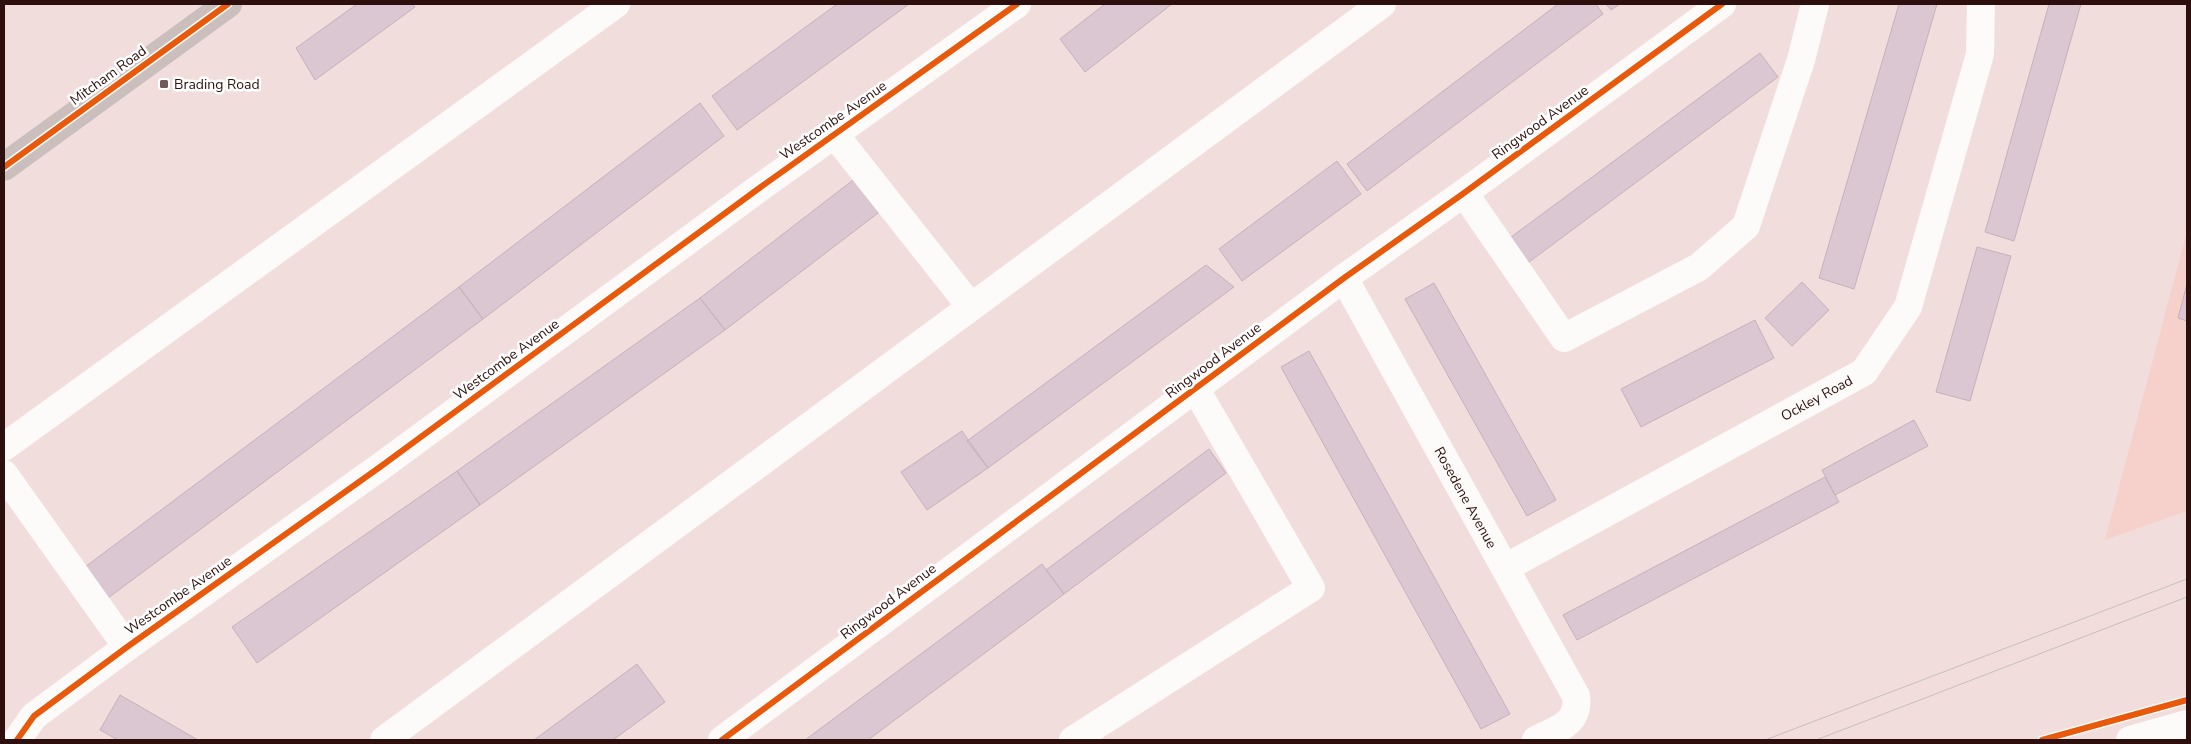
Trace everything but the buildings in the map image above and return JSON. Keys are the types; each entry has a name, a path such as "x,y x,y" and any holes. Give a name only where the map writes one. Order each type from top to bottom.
{"main road":[{"name":"Mitcham Road","path":"4,167 228,4"}],"street":[{"path":"4,447 616,4"},
{"name":"Westcombe Avenue","path":"17,740 34,716 127,647 380,467 758,189 1017,4"},
{"path":"384,740 1382,4"},
{"name":"Ringwood Avenue","path":"722,740 1344,278 1464,193 1722,4"},
{"path":"1464,193 1564,338 1699,267 1746,226 1801,60 1815,4"},
{"name":"Ockley Road","path":"1505,568 1864,372 1908,307 1980,54 1981,4"},
{"path":"835,135 971,307"},
{"name":"Rosedene Avenue","path":"1344,278 1576,696 1576,712 1571,720 1536,740"},
{"path":"1073,740 1312,588 1195,388"},
{"path":"4,474 127,647"},
{"path":"2130,740 2187,724"},
{"path":"4,736 11,740"}],"shaded area":[{"path":"2187,231 2187,511 2105,540"}],"tram line":[{"path":"1765,740 2187,579"},
{"path":"1816,740 2187,597"}],"cycle path":[{"path":"4,167 228,4"},
{"path":"17,740 34,716 127,647 380,467 758,189 1017,4"},
{"path":"722,740 1344,278 1464,193 1722,4"},
{"path":"2042,740 2187,700"}],"place":[{"name":"Brading Road","path":"164,84"}]}
